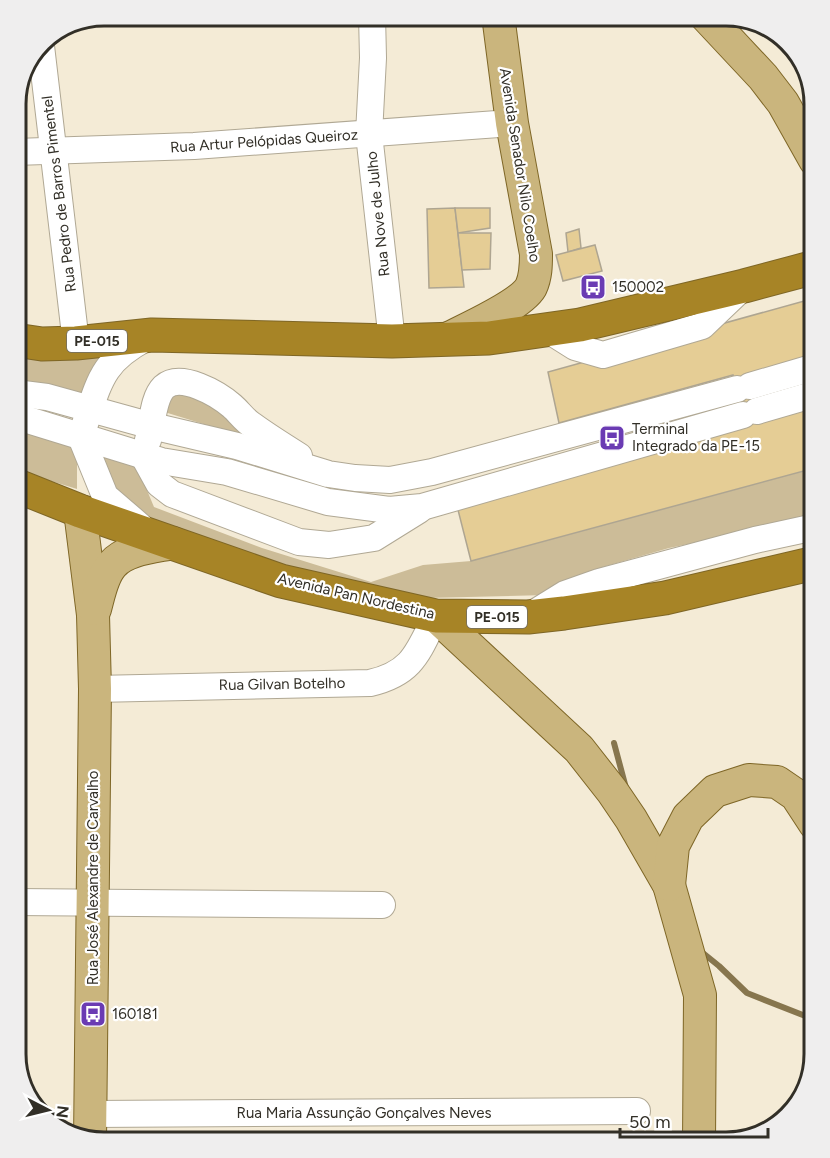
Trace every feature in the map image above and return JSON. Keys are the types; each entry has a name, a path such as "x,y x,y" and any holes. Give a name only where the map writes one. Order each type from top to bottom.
{"highway":[{"name":"PE-015","path":"26,343 76,343 152,335 392,341 489,338 580,325 804,270"},
{"name":"Avenida Pan Nordestina","path":"26,489 80,511 281,581 436,616 528,617 665,598 804,566"}],"main road":[{"name":"Avenida Senador Nilo Coelho","path":"447,339 519,300 530,288 536,269 536,254 512,123 499,26"},
{"path":"715,26 763,77 783,103 804,140"},
{"name":"Rua José Alexandre de Carvalho","path":"80,511 93,615 95,689 90,1127"},
{"name":"Rua José Alexandre de Carvalho","path":"93,615 105,575 112,564 121,557 165,540"},
{"path":"436,616 579,749 631,819 669,885 700,995 699,1132"},
{"path":"669,885 673,846 688,817 715,791 749,780 777,782 796,795 804,807"}],"street":[{"name":"Rua Nove de Julho","path":"372,26 369,134 392,341"},
{"name":"Rua Pedro de Barros Pimentel","path":"42,57 55,151 76,343"},
{"name":"Rua Artur Pelópidas Queiroz","path":"26,152 194,146 512,123"},
{"path":"80,511 83,442 90,408 103,375 111,363 127,348 152,335"},
{"path":"26,394 47,397 152,426 237,446 328,474 390,480 432,472 804,370"},
{"path":"328,474 249,424 232,405 201,386 171,383 157,398 152,426 143,455 159,484 172,494 299,542 329,545 355,543 374,538 422,507"},
{"path":"26,420 83,442 161,461 227,472 328,502 389,510 422,507 804,397"},
{"path":"83,442 105,496 135,523 165,540"},
{"path":"528,617 566,594 599,582 755,540 804,529"},
{"name":"Rua Gilvan Botelho","path":"95,689 370,683 389,678 406,667 417,654 436,616"},
{"path":"26,902 382,905"},
{"name":"Rua Maria Assunção Gonçalves Neves","path":"90,1127 637,1111"}],"shaded area":[{"path":"124,342 89,399 26,385 26,354"},
{"path":"194,391 265,443 158,410 168,392"},
{"path":"26,430 77,448 77,489 26,473"},
{"path":"98,454 136,464 154,507 262,548 371,582 423,565 471,561 804,471 804,520 669,548 603,567 547,595 425,598 365,593 151,524 111,492"}],"building":[{"path":"455,208 464,287 429,288 427,209"},
{"path":"455,208 490,208 490,228 458,233"},
{"path":"579,229 581,248 568,252 566,233"},
{"path":"458,233 491,233 490,269 462,270"},
{"path":"595,245 602,271 563,281 556,255"},
{"path":"804,301 804,360 747,375 760,421 804,409 804,471 471,561 456,502 746,424 733,375 559,423 548,372"}],"waterway":[{"path":"614,743 626,788"},
{"path":"698,949 747,993 804,1015"}],"place":[{"name":"150002","path":"593,287"},
{"name":"Terminal Integrado da PE-15","path":"612,438"},
{"name":"160181","path":"93,1014"}]}
